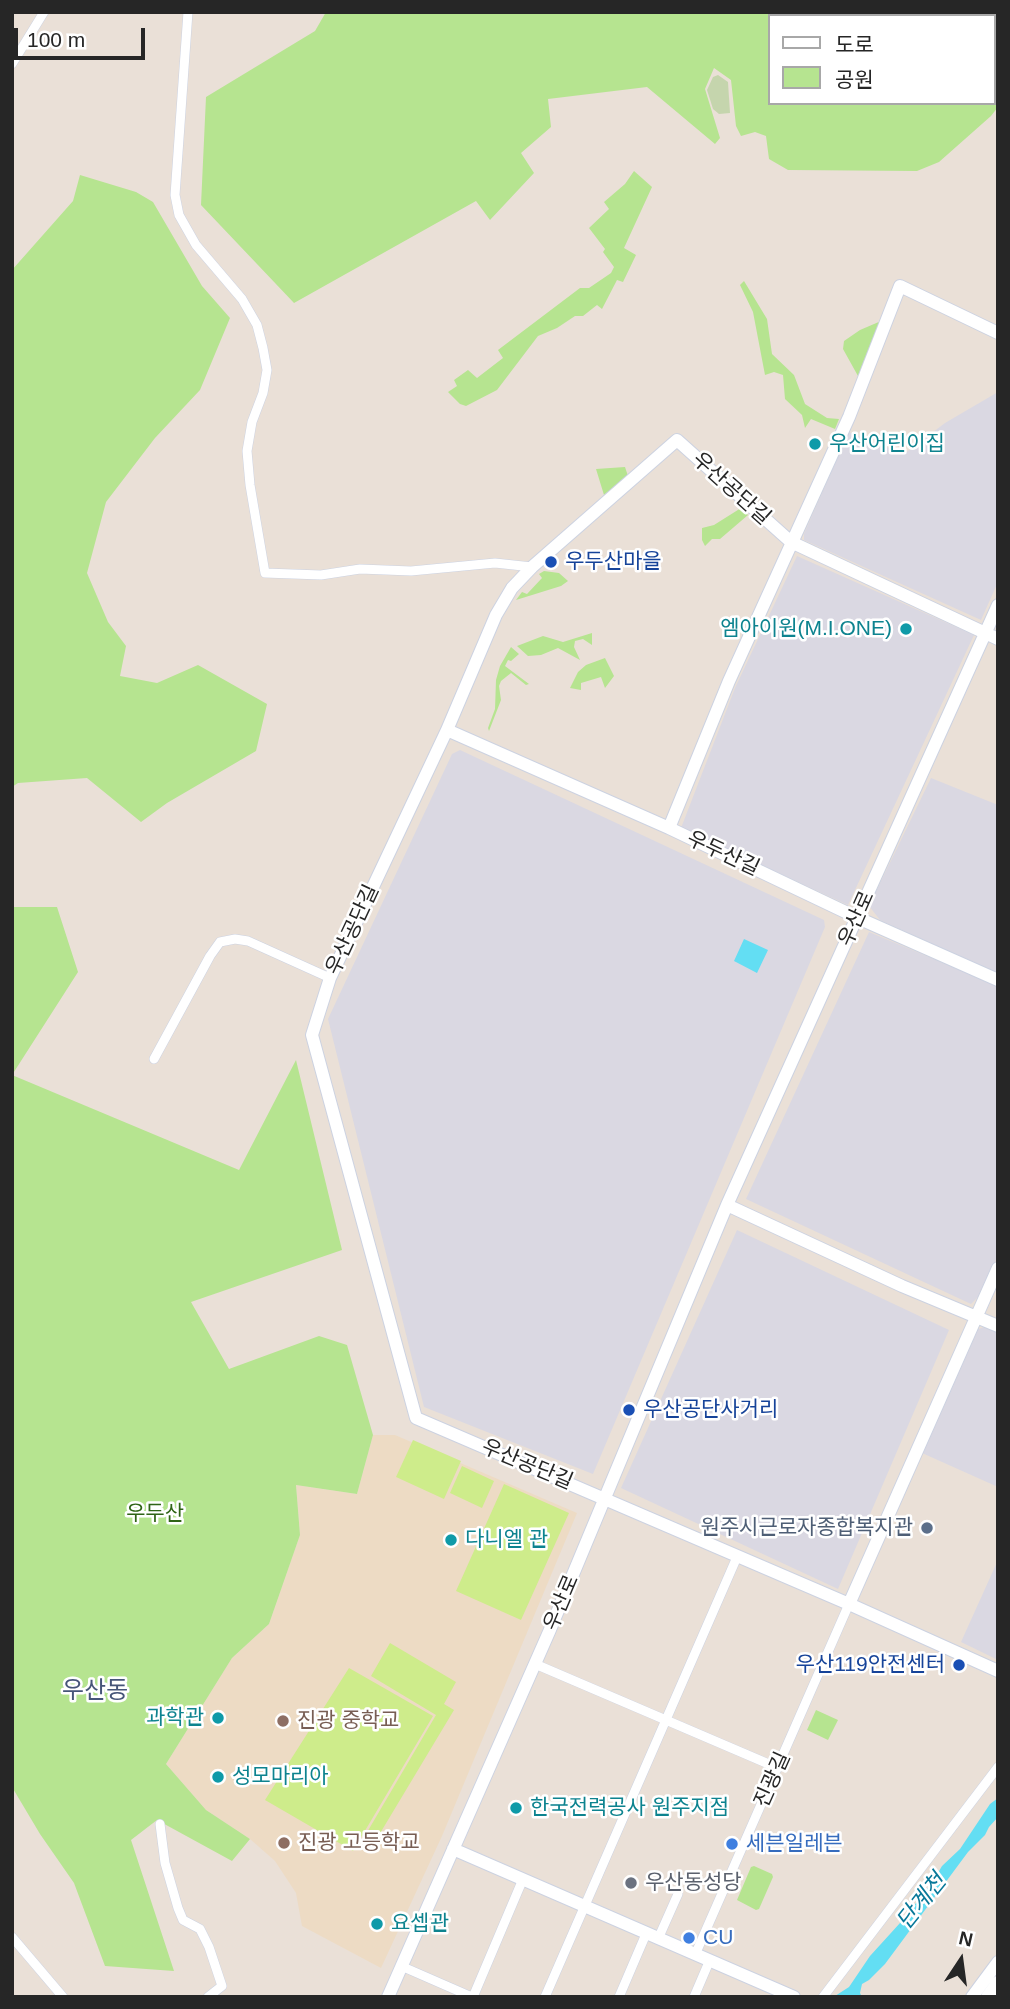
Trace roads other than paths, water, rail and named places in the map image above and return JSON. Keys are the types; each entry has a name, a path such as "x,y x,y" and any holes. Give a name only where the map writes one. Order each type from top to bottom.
{"street":[{"path":"12,64 44,12"},
{"path":"188,12 175,195 184,225 196,244 242,299 257,325 263,348 267,370 247,451 265,573 321,575 360,569 411,571 495,563 532,567"},
{"path":"669,828 729,681 849,417 900,286 998,333"},
{"name":"우산공단길","path":"992,636 791,542 677,440 532,567 512,588 499,609 447,730 330,978 312,1035 416,1418 998,1671"},
{"name":"우산로","path":"388,1997 606,1499 727,1205 858,918 992,636 998,605"},
{"name":"우두산길","path":"447,730 669,828 858,918 998,980"},
{"path":"154,1059 220,942 235,939 248,941 330,978"},
{"path":"727,1205 998,1326"},
{"path":"849,1604 998,1268"},
{"path":"545,1997 737,1557"},
{"name":"진광길","path":"695,1955 849,1604"},
{"path":"535,1664 778,1768"},
{"path":"823,1997 998,1767"},
{"path":"160,1824 165,1863 178,1908 183,1920 200,1929 222,1986 208,1997"},
{"path":"453,1849 794,1997"},
{"path":"401,1966 472,1997 523,1879"},
{"path":"619,1997 678,1894"},
{"path":"12,1937 63,1997"},
{"path":"694,1997 709,1962"},
{"path":"972,1997 998,1962"},
{"path":"987,1997 998,1982"}],"water":[{"path":"744,939 768,950 757,973 734,961"},
{"name":"단계천","path":"998,1798 998,1817 968,1852 885,1964 862,1984 862,1997 835,1996 849,1987 870,1956 932,1883 942,1866 960,1849 990,1804"}],"place":[{"name":"우산어린이집","path":"815,444"},
{"name":"우두산마을","path":"551,562"},
{"name":"엠아이원(M.I.ONE)","path":"906,629"},
{"name":"우산공단사거리","path":"629,1410"},
{"name":"원주시근로자종합복지관","path":"927,1528"},
{"name":"다니엘 관","path":"451,1540"},
{"name":"우산119안전센터","path":"959,1665"},
{"name":"과학관","path":"218,1718"},
{"name":"진광 중학교","path":"283,1721"},
{"name":"성모마리아","path":"218,1777"},
{"name":"한국전력공사 원주지점","path":"516,1808"},
{"name":"진광 고등학교","path":"284,1843"},
{"name":"세븐일레븐","path":"732,1844"},
{"name":"우산동성당","path":"631,1883"},
{"name":"요셉관","path":"377,1924"},
{"name":"CU","path":"689,1938"}],"district":[{"name":"우산동","path":"95,1691"}],"park label":[{"name":"우두산","path":"155,1514"}]}
